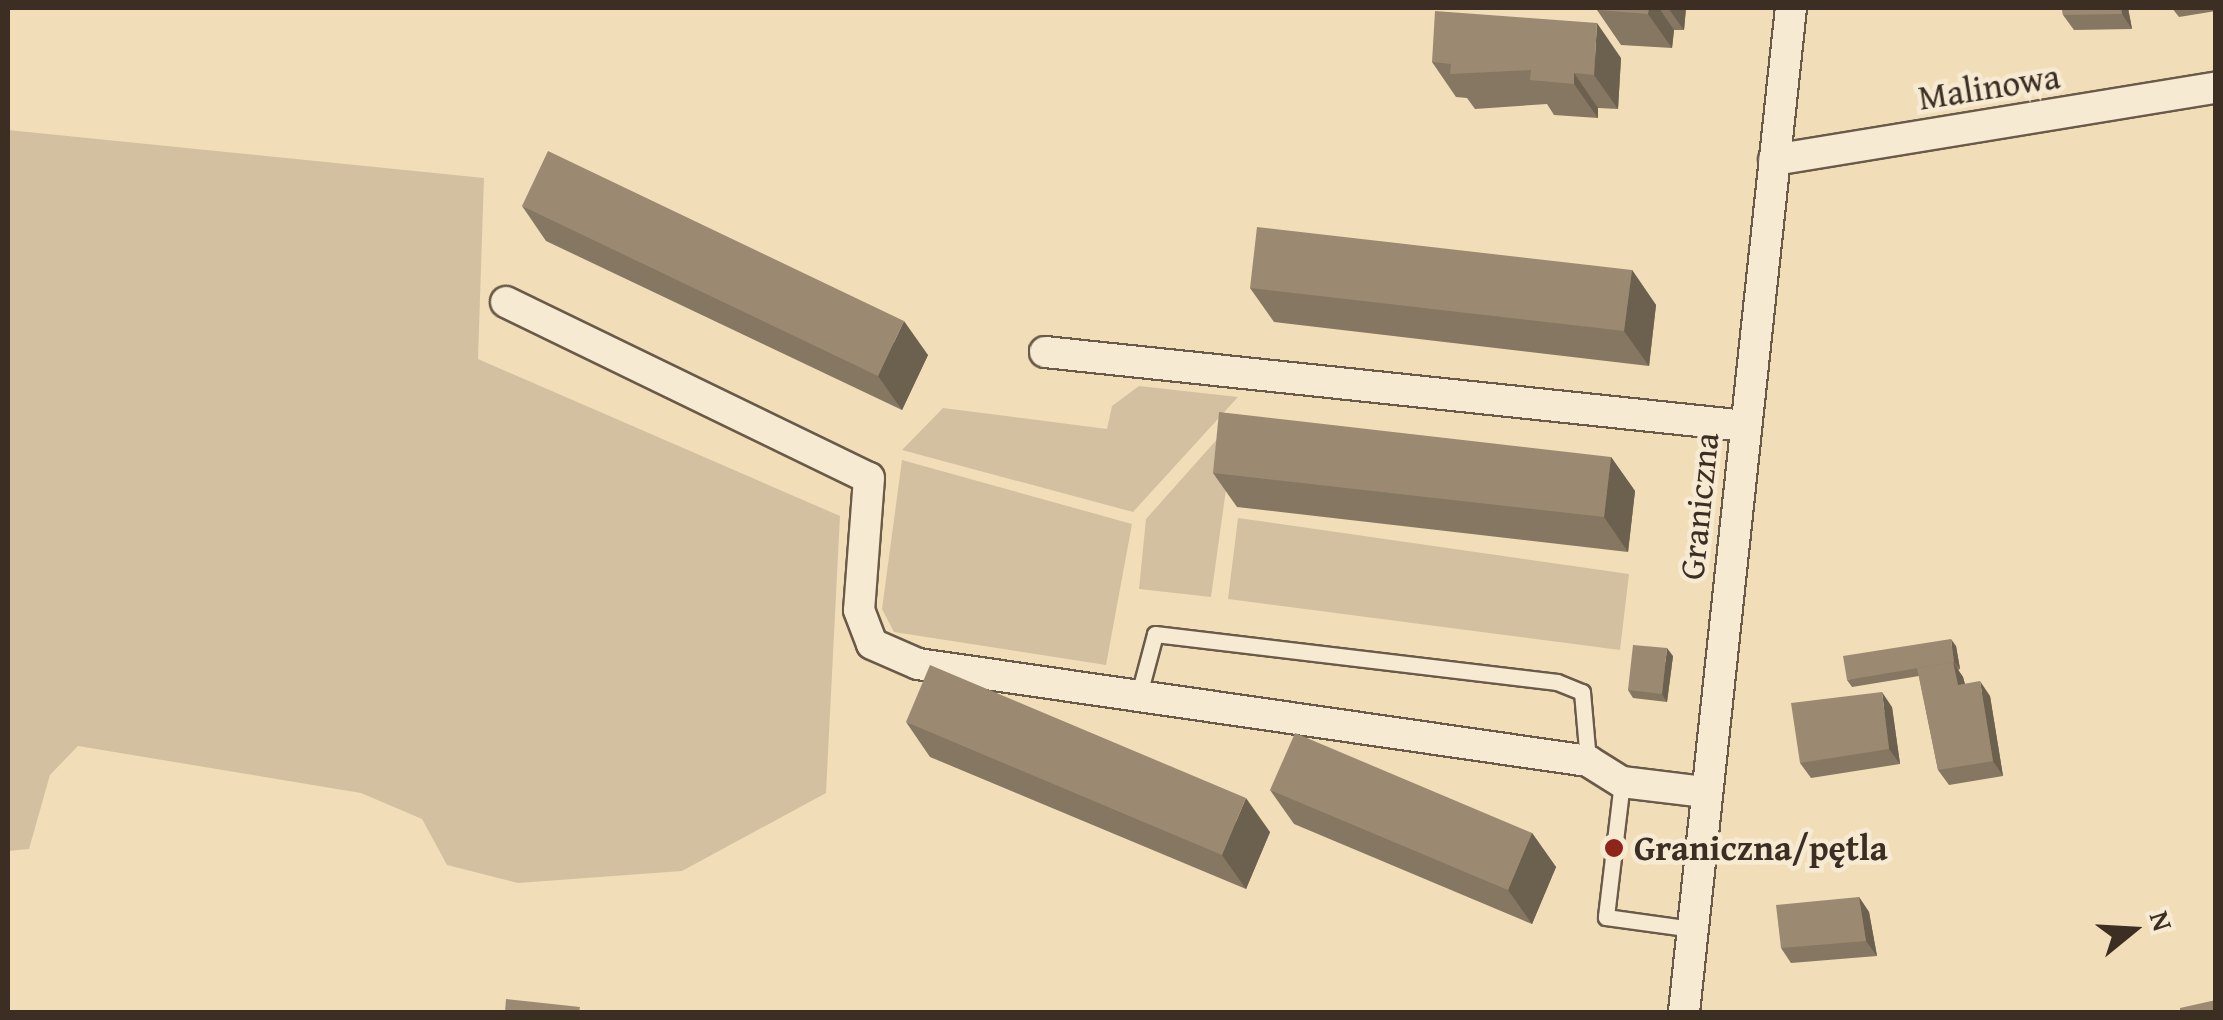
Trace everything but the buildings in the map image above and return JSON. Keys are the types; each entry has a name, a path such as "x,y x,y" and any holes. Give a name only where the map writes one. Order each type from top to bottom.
{"street":[{"name":"Graniczna","path":"1684,1012 1791,8"},
{"name":"Malinowa","path":"1774,160 2216,88"},
{"path":"506,302 869,478 859,610 872,644 918,664 1588,762 1622,782 1705,792"},
{"path":"1045,352 1745,426"}],"lane":[{"path":"1138,698 1154,634 1557,682 1582,692 1588,762"},
{"path":"1622,782 1606,917 1693,929"}],"shaded area":[{"path":"8,130 484,178 478,359 840,516 826,793 682,871 518,883 447,865 422,819 361,793 78,746 50,775 29,849 8,851"},
{"path":"1139,386 1238,397 1133,512 902,450 943,408 1107,429 1112,406"},
{"path":"1236,418 1211,597 1139,589 1146,519"},
{"path":"902,460 1132,524 1106,665 894,632 882,609"},
{"path":"1238,518 1629,574 1620,650 1228,599"}],"place":[{"name":"Graniczna/pętla","path":"1614,848"}]}
